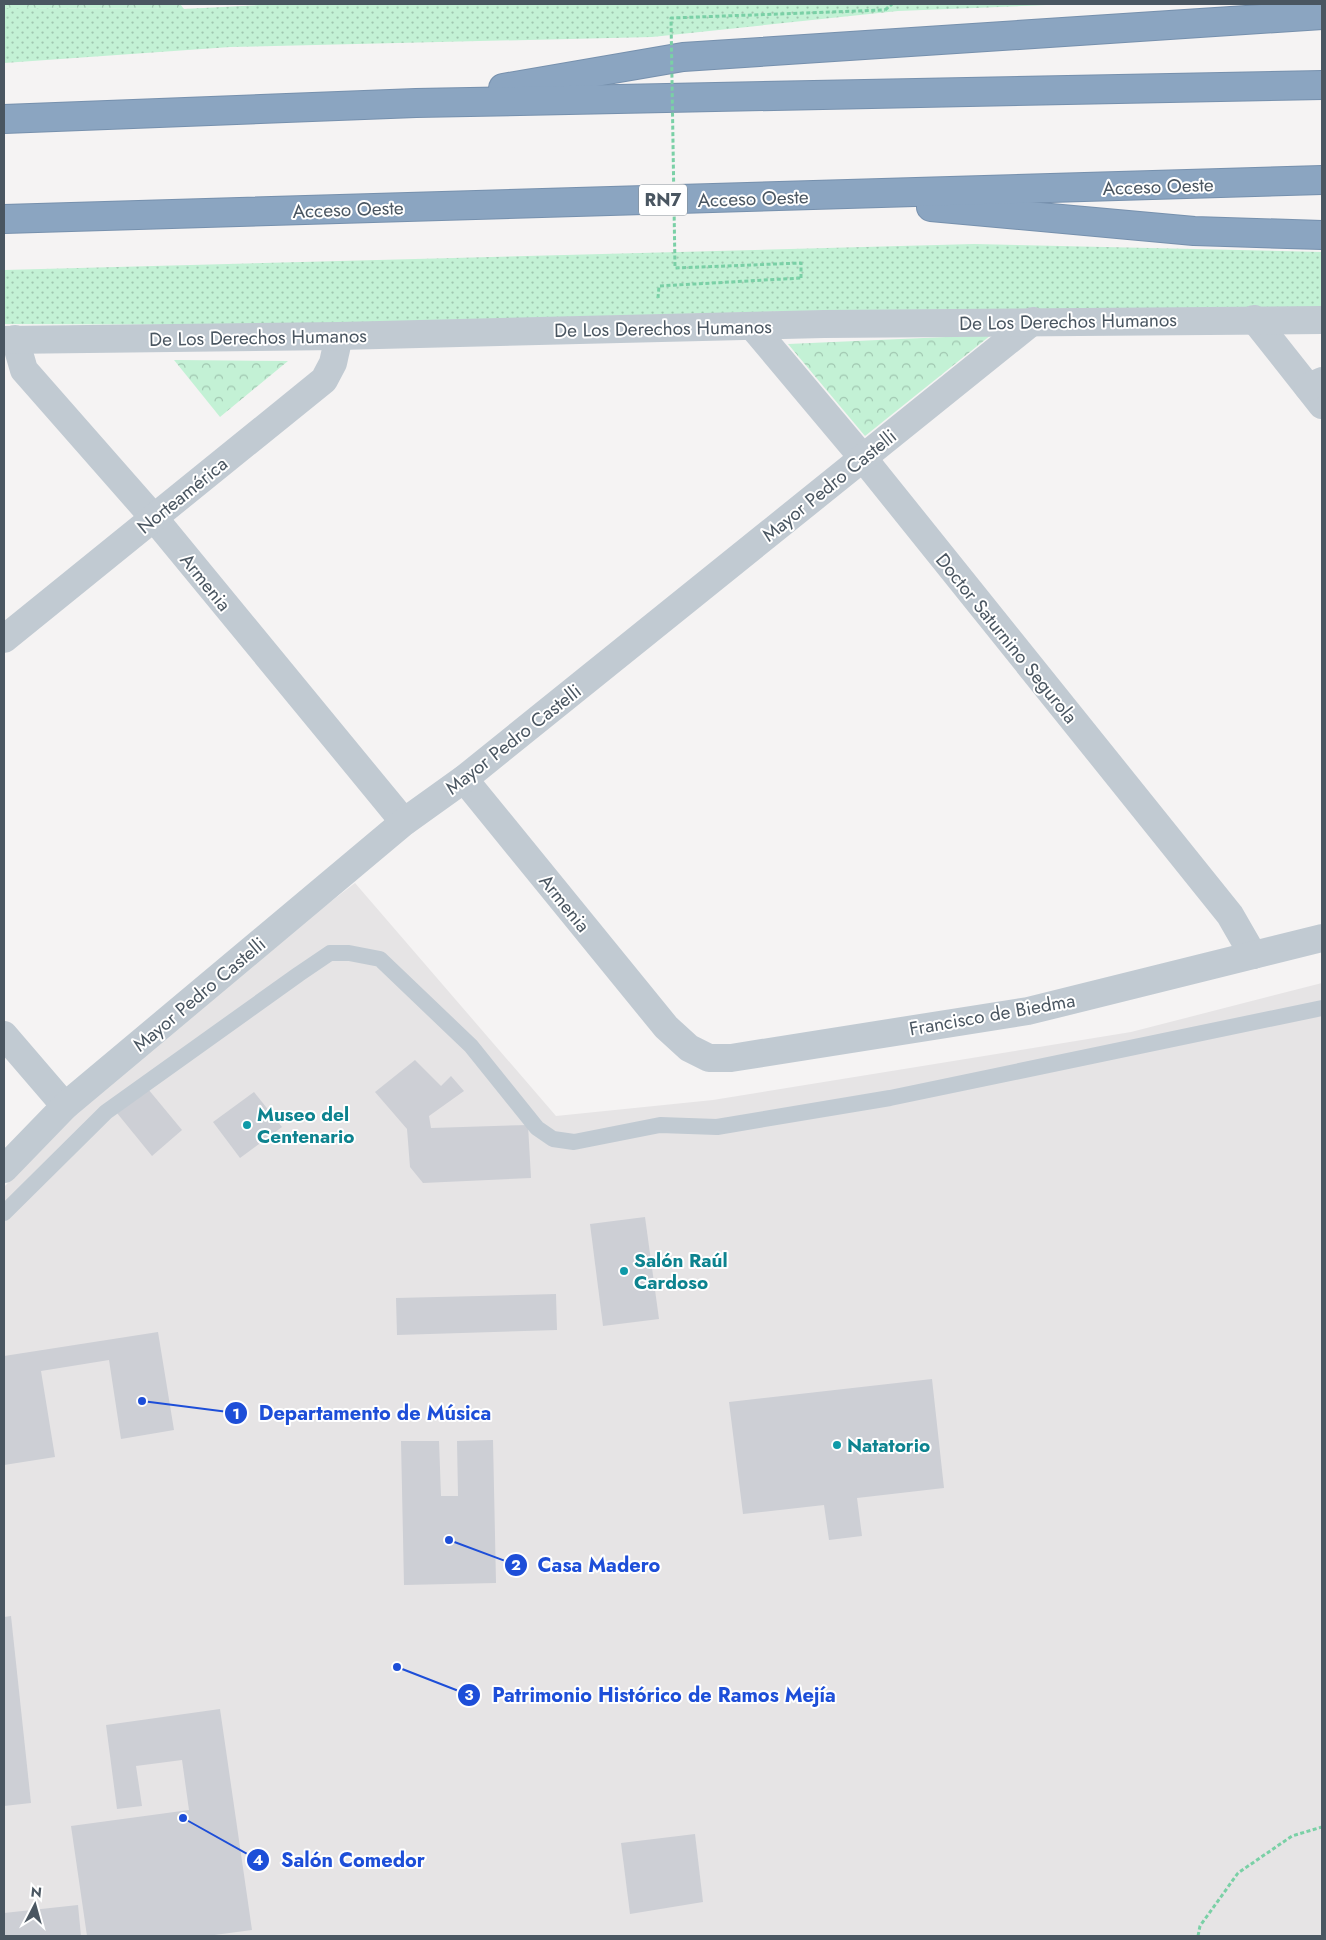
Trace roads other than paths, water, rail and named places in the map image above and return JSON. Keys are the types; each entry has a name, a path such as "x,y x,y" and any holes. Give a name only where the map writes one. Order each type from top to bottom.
{"highway":[{"path":"416,103 683,56 1322,15"},
{"path":"4,119 416,103 1322,85"},
{"name":"Acceso Oeste","path":"4,219 1322,180"},
{"path":"807,196 1194,231 1322,236"}],"street":[{"path":"1254,319 1317,391"},
{"name":"De Los Derechos Humanos","path":"9,340 339,336 628,328 1033,321 1322,320"},
{"name":"Mayor Pedro Castelli","path":"4,1169 65,1106 404,822 464,779 1033,321"},
{"name":"Doctor Saturnino Segurola","path":"753,327 863,458 1230,915 1253,955"},
{"name":"Norteamérica","path":"4,639 324,380 333,363 339,336"},
{"name":"Armenia","path":"9,340 24,370 154,518 404,822"},
{"name":"Armenia","path":"464,779 666,1027"},
{"name":"Francisco de Biedma","path":"666,1027 689,1048 709,1058 731,1058 1028,1011 1322,938"},
{"path":"4,1035 65,1106"}],"lane":[{"path":"4,1213 106,1112 330,954 349,953 380,959 472,1046 537,1128 553,1139 574,1142 660,1125 717,1127 890,1098 1322,1008"}],"place":[{"name":"Museo del Centenario","path":"247,1125"},
{"name":"Salón Raúl Cardoso","path":"624,1271"},
{"name":"Departamento de Música","path":"142,1401"},
{"name":"Natatorio","path":"837,1445"},
{"name":"Casa Madero","path":"449,1540"},
{"name":"Patrimonio Histórico de Ramos Mejía","path":"397,1667"},
{"name":"Salón Comedor","path":"183,1818"}]}
